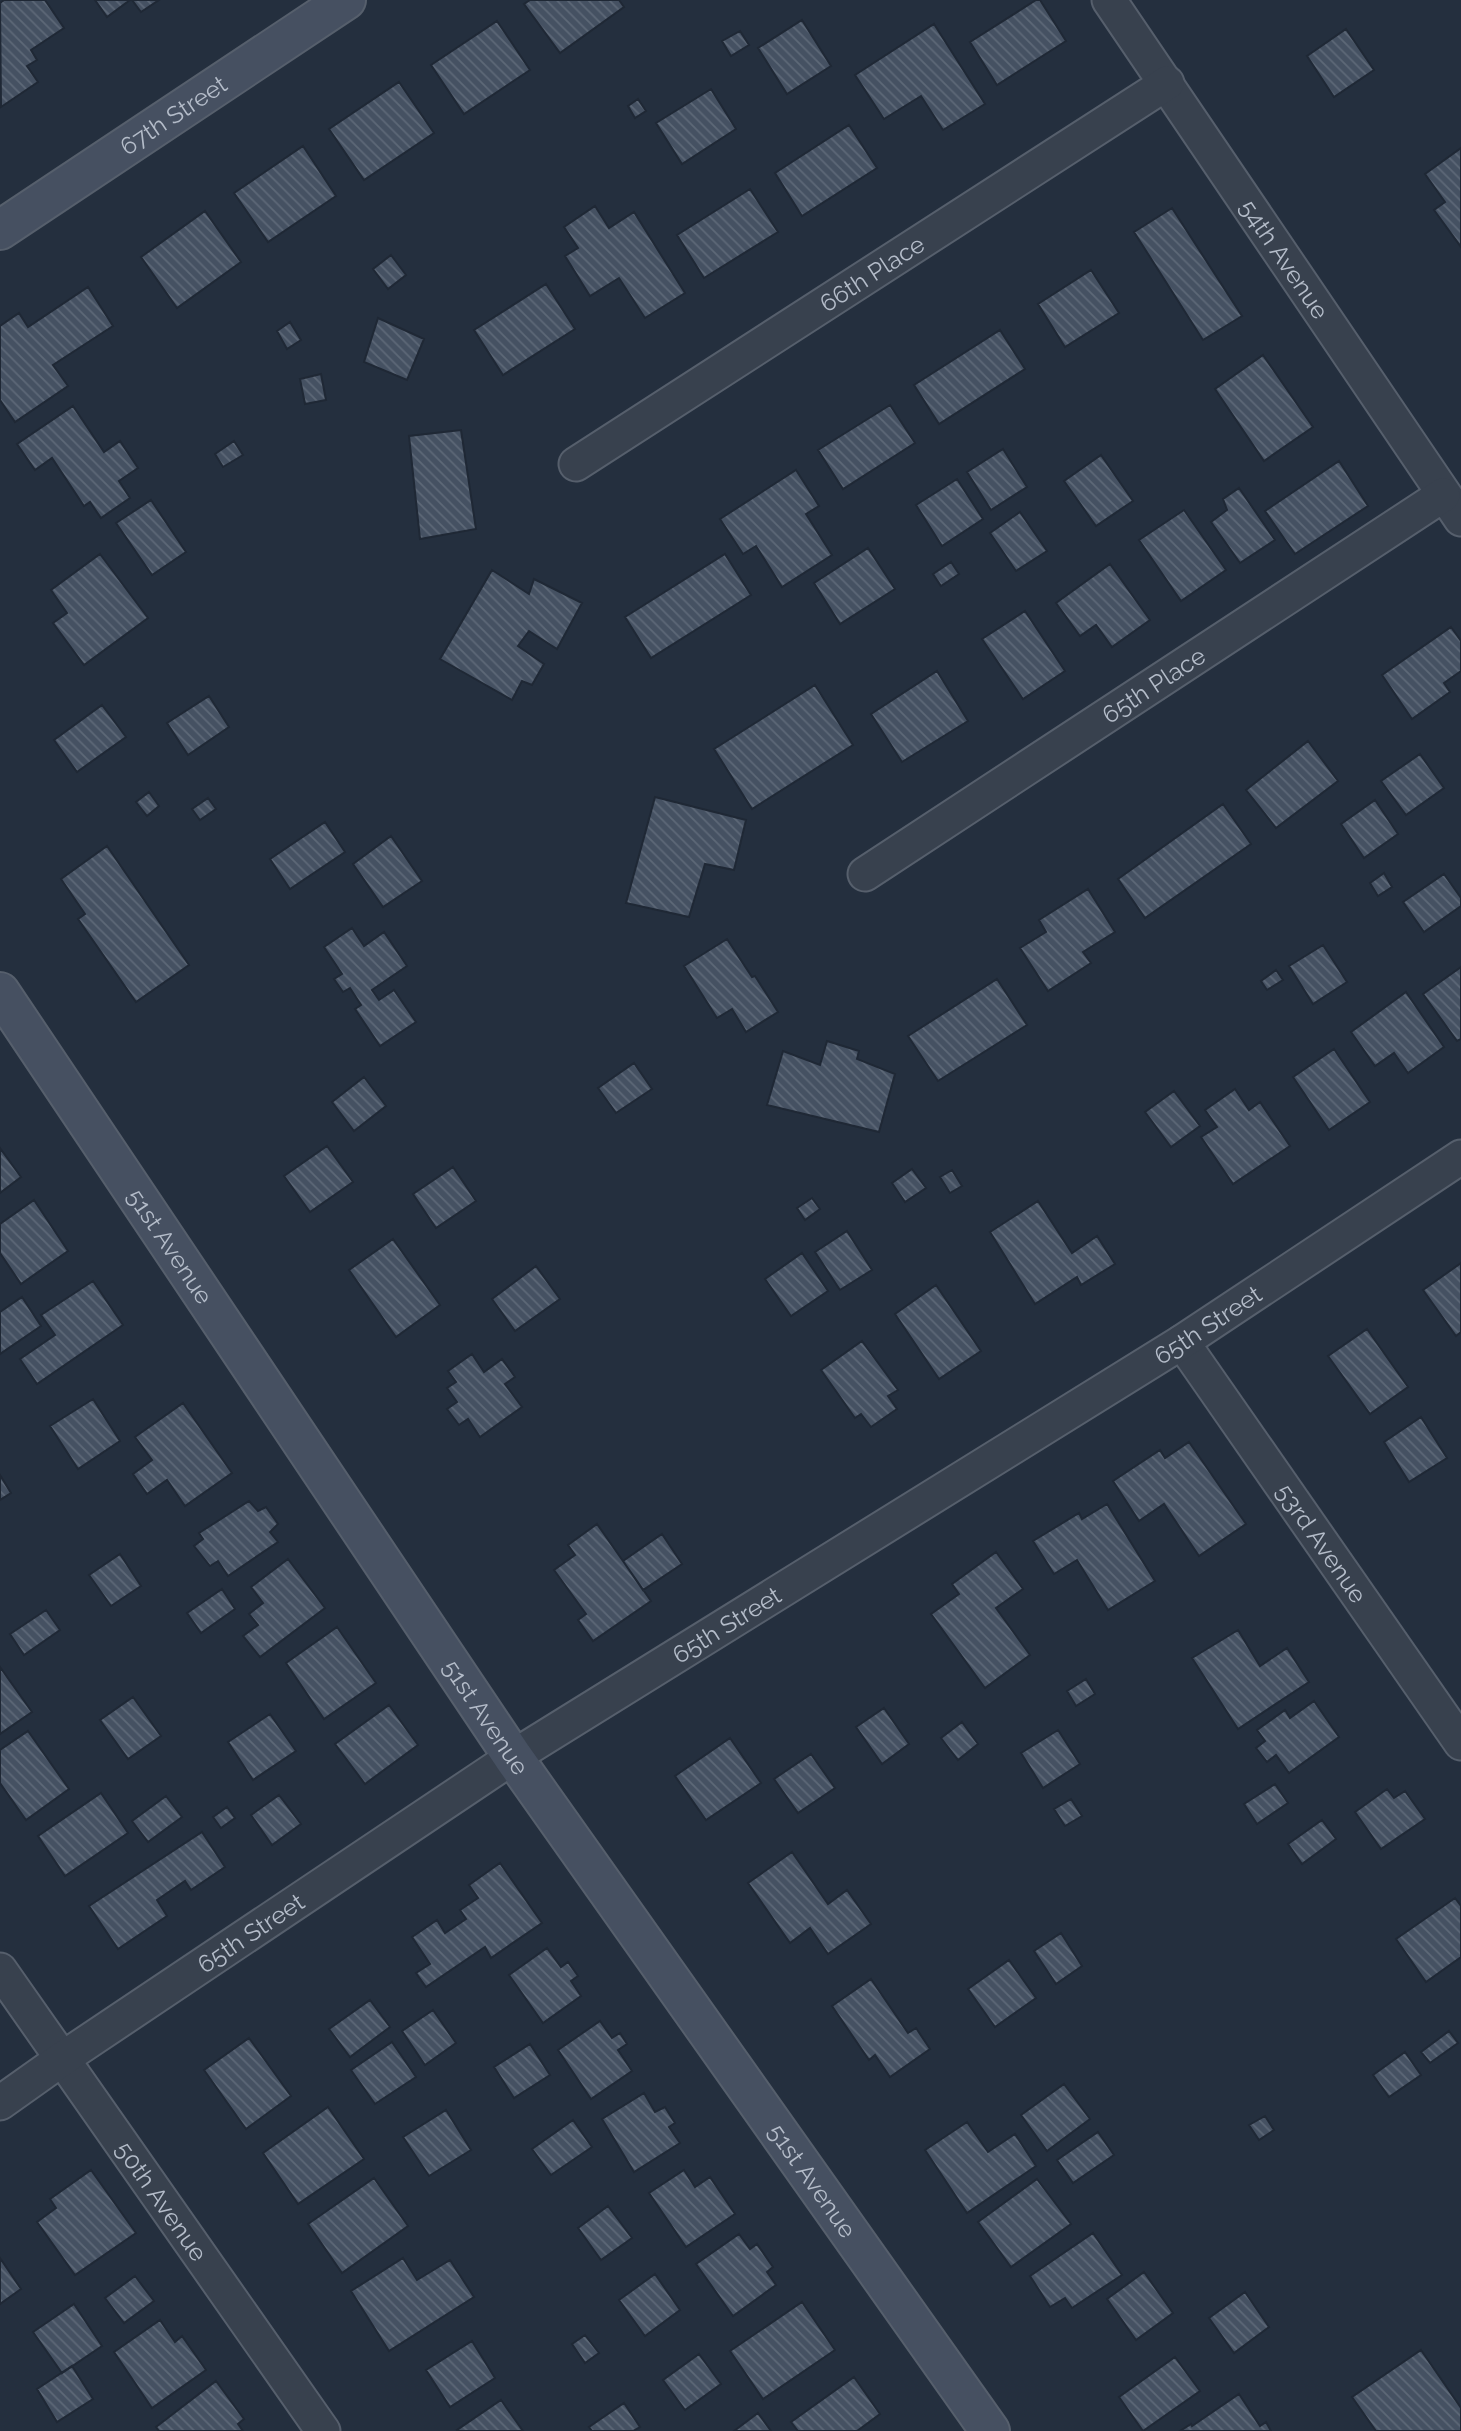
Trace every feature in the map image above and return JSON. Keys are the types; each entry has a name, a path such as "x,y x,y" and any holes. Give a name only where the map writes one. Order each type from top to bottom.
{"street":[{"name":"67th Street","path":"0,230 346,0"},
{"name":"54th Avenue","path":"1109,0 1452,507"},
{"name":"66th Place","path":"576,464 1167,83"},
{"name":"65th Place","path":"865,874 1452,507"},
{"name":"51st Avenue","path":"0,992 513,1757 990,2431"},
{"name":"65th Street","path":"0,2103 513,1757 1182,1342 1461,1157"},
{"name":"53rd Avenue","path":"1182,1342 1461,1743"},
{"name":"50th Avenue","path":"0,1970 323,2431"}],"building":[{"path":"4,0 45,0 64,28 31,50 37,60 27,66 38,82 1,107 0,3"},
{"path":"95,0 130,0 107,17"},
{"path":"132,0 159,0 141,12"},
{"path":"530,0 619,0 624,7 560,53 524,4"},
{"path":"1040,0 1066,41 997,85 970,42"},
{"path":"802,20 831,66 787,94 758,48"},
{"path":"497,21 530,70 464,114 431,65"},
{"path":"934,24 985,104 943,130 921,96 884,119 855,75"},
{"path":"1346,29 1374,70 1334,97 1307,56"},
{"path":"740,31 749,45 731,56 722,41"},
{"path":"399,82 434,133 364,180 329,129"},
{"path":"711,89 736,129 682,164 656,123"},
{"path":"638,99 646,111 635,118 628,106"},
{"path":"849,125 877,168 802,216 775,173"},
{"path":"303,146 336,196 268,242 234,193"},
{"path":"1461,148 1461,247 1434,210 1445,202 1425,174"},
{"path":"750,189 778,232 704,278 677,235"},
{"path":"595,206 609,228 634,212 685,293 645,318 619,278 590,296 565,256 578,248 564,227"},
{"path":"1172,208 1242,316 1203,340 1134,232"},
{"path":"205,211 241,262 177,308 141,257"},
{"path":"391,255 406,275 388,289 373,269"},
{"path":"1091,270 1119,313 1065,347 1038,304"},
{"path":"546,284 575,329 503,375 474,330"},
{"path":"88,287 113,326 53,365 68,386 15,422 0,400 0,326 19,313 28,327"},
{"path":"378,318 424,339 407,380 364,362"},
{"path":"290,322 301,340 287,349 277,331"},
{"path":"1000,330 1025,369 939,424 914,385"},
{"path":"1263,355 1313,427 1264,461 1215,389"},
{"path":"321,374 326,400 305,404 300,379"},
{"path":"890,405 915,443 843,489 818,450"},
{"path":"73,406 104,452 120,441 138,468 119,481 130,498 101,518 90,502 84,506 52,458 35,470 17,444"},
{"path":"461,430 476,529 420,539 409,436"},
{"path":"234,441 243,455 223,467 215,454"},
{"path":"1003,449 1027,487 991,510 967,472"},
{"path":"1101,455 1133,501 1096,526 1064,481"},
{"path":"1339,461 1368,506 1295,554 1265,511"},
{"path":"796,470 819,506 806,514 832,555 782,587 756,546 743,554 720,519"},
{"path":"957,479 983,519 942,546 916,505"},
{"path":"1239,488 1275,540 1240,563 1211,522 1227,510 1223,499"},
{"path":"151,500 186,552 152,575 116,523"},
{"path":"1184,510 1226,570 1181,601 1139,540"},
{"path":"1020,512 1047,551 1016,571 990,533"},
{"path":"868,548 895,589 840,624 814,583"},
{"path":"100,554 148,618 84,665 53,623 67,613 51,590"},
{"path":"725,554 751,595 651,658 625,617"},
{"path":"951,562 959,574 941,586 933,574"},
{"path":"1110,564 1150,620 1112,647 1096,625 1080,636 1056,603"},
{"path":"492,570 529,594 534,579 582,603 557,649 529,631 518,646 544,664 532,685 522,681 512,700 440,659"},
{"path":"1025,611 1065,671 1023,699 982,639"},
{"path":"1451,627 1461,641 1461,671 1444,683 1450,692 1412,719 1382,675"},
{"path":"937,671 968,721 902,762 871,714"},
{"path":"815,685 853,745 752,809 714,749"},
{"path":"209,696 229,727 188,755 167,723"},
{"path":"102,705 126,737 77,772 54,740"},
{"path":"1308,741 1338,781 1276,828 1246,790"},
{"path":"1420,754 1444,788 1406,815 1381,781"},
{"path":"149,792 159,806 147,816 136,802"},
{"path":"655,797 746,820 734,870 705,864 689,917 626,903"},
{"path":"208,798 216,809 200,820 192,809"},
{"path":"1375,800 1398,834 1364,858 1341,824"},
{"path":"1223,804 1251,844 1145,918 1118,879"},
{"path":"325,822 345,852 290,889 270,859"},
{"path":"391,836 422,881 383,907 353,864"},
{"path":"107,846 189,965 136,1002 78,919 85,914 61,879"},
{"path":"1384,873 1392,887 1378,896 1370,883"},
{"path":"1444,874 1461,898 1461,906 1424,932 1403,902"},
{"path":"1088,889 1115,932 1083,952 1091,963 1048,991 1020,948 1046,932 1039,920"},
{"path":"352,928 364,946 384,932 407,966 372,990 379,1000 394,990 416,1022 380,1046 355,1009 361,1005 350,988 343,992 334,979 342,974 324,947"},
{"path":"727,939 778,1012 746,1032 732,1009 717,1018 684,966"},
{"path":"1323,945 1347,982 1313,1004 1289,966"},
{"path":"1461,967 1461,1039 1457,1041 1423,994"},
{"path":"1276,970 1283,980 1267,990 1261,981"},
{"path":"997,979 1027,1025 938,1081 908,1036"},
{"path":"1406,992 1444,1047 1408,1073 1394,1053 1375,1066 1351,1032"},
{"path":"827,1041 859,1051 857,1059 895,1074 879,1132 767,1105 783,1051 820,1065"},
{"path":"1334,1049 1370,1102 1329,1130 1293,1077"},
{"path":"634,1063 652,1089 616,1113 598,1088"},
{"path":"364,1077 386,1106 354,1131 332,1102"},
{"path":"1235,1089 1249,1110 1260,1102 1290,1146 1233,1184 1201,1137 1217,1127 1205,1110"},
{"path":"1174,1091 1200,1126 1171,1147 1145,1112"},
{"path":"327,1146 353,1182 310,1212 284,1176"},
{"path":"0,1148 21,1177 0,1193"},
{"path":"453,1167 476,1201 436,1228 413,1194"},
{"path":"912,1169 926,1188 905,1202 892,1183"},
{"path":"952,1170 962,1186 950,1193 940,1177"},
{"path":"812,1198 820,1209 805,1220 797,1208"},
{"path":"34,1200 68,1251 21,1284 0,1253 0,1224"},
{"path":"1038,1201 1072,1253 1097,1236 1115,1264 1081,1285 1077,1277 1035,1304 990,1232"},
{"path":"847,1231 872,1270 840,1290 815,1252"},
{"path":"393,1239 440,1305 396,1337 349,1270"},
{"path":"802,1253 828,1291 791,1316 765,1279"},
{"path":"1461,1263 1461,1332 1456,1336 1423,1290"},
{"path":"536,1266 560,1299 515,1331 492,1299"},
{"path":"93,1281 123,1325 37,1384 20,1359 55,1335 41,1315"},
{"path":"936,1285 981,1351 939,1379 895,1314"},
{"path":"22,1297 41,1326 0,1354 0,1312"},
{"path":"1367,1329 1408,1387 1370,1414 1328,1356"},
{"path":"862,1341 898,1390 888,1396 897,1409 871,1427 861,1414 855,1418 821,1370"},
{"path":"472,1354 484,1372 502,1359 515,1377 505,1384 522,1407 480,1437 468,1419 459,1425 447,1409 457,1402 447,1388 456,1382 448,1371"},
{"path":"93,1399 120,1441 78,1469 50,1426"},
{"path":"183,1403 232,1473 185,1506 167,1480 147,1494 133,1474 152,1460 135,1437"},
{"path":"1421,1417 1447,1458 1409,1482 1384,1442"},
{"path":"1189,1442 1246,1524 1199,1556 1164,1504 1139,1521 1113,1481 1160,1450 1165,1458"},
{"path":"0,1475 11,1493 0,1500"},
{"path":"249,1501 258,1511 266,1507 278,1524 270,1532 278,1542 228,1576 218,1561 210,1566 194,1546 203,1539 199,1533"},
{"path":"1107,1504 1155,1581 1108,1610 1077,1560 1054,1574 1033,1541 1079,1513 1082,1519"},
{"path":"597,1524 651,1601 593,1641 578,1620 586,1614 554,1570 575,1555 568,1545"},
{"path":"662,1534 682,1564 643,1590 623,1561"},
{"path":"996,1552 1023,1589 996,1608 1030,1655 985,1688 931,1614 959,1594 952,1584"},
{"path":"120,1554 141,1586 111,1606 89,1575"},
{"path":"288,1559 325,1608 260,1657 243,1636 258,1625 249,1614 263,1603 251,1587"},
{"path":"222,1589 235,1609 201,1633 187,1613"},
{"path":"46,1610 60,1630 24,1655 10,1634"},
{"path":"337,1627 376,1683 324,1719 286,1663"},
{"path":"1238,1630 1260,1666 1287,1648 1309,1682 1238,1729 1192,1658"},
{"path":"0,1667 32,1712 0,1734"},
{"path":"1086,1679 1095,1694 1076,1706 1067,1691"},
{"path":"133,1697 161,1736 128,1759 100,1720"},
{"path":"1314,1701 1339,1737 1289,1773 1276,1755 1267,1762 1256,1748 1265,1741 1257,1730 1285,1710 1290,1718"},
{"path":"389,1705 418,1745 365,1784 335,1744"},
{"path":"884,1708 909,1744 882,1764 856,1727"},
{"path":"270,1714 296,1751 253,1780 228,1742"},
{"path":"962,1722 978,1744 958,1760 941,1738"},
{"path":"1058,1730 1080,1764 1043,1788 1021,1753"},
{"path":"28,1731 69,1789 26,1820 0,1783 0,1750"},
{"path":"730,1738 761,1783 706,1820 675,1776"},
{"path":"811,1754 835,1788 798,1813 774,1779"},
{"path":"1275,1784 1288,1803 1257,1824 1244,1804"},
{"path":"1387,1789 1394,1798 1405,1791 1425,1819 1381,1849 1355,1812"},
{"path":"101,1793 128,1833 65,1876 38,1836"},
{"path":"279,1795 301,1824 272,1845 251,1815"},
{"path":"166,1796 182,1817 148,1842 132,1821"},
{"path":"1071,1799 1082,1816 1065,1826 1054,1809"},
{"path":"227,1807 235,1818 221,1828 213,1817"},
{"path":"1322,1820 1336,1839 1302,1864 1288,1844"},
{"path":"202,1832 225,1867 191,1890 185,1881 157,1900 167,1916 118,1949 89,1906"},
{"path":"792,1852 828,1904 847,1890 871,1924 828,1954 810,1928 790,1943 748,1883"},
{"path":"500,1863 542,1923 491,1958 485,1947 426,1987 416,1973 430,1964 412,1937 437,1920 445,1933 466,1919 460,1910 478,1898 469,1885"},
{"path":"1455,1898 1461,1906 1461,1957 1426,1982 1396,1939"},
{"path":"1061,1933 1082,1966 1056,1984 1034,1951"},
{"path":"547,1948 561,1967 568,1962 578,1976 571,1981 581,1996 543,2023 509,1975"},
{"path":"1009,1960 1036,1998 995,2027 968,1989"},
{"path":"871,1979 908,2033 916,2028 930,2049 890,2077 875,2055 869,2060 832,2006"},
{"path":"370,2000 390,2027 350,2057 329,2029"},
{"path":"433,2010 456,2043 425,2065 402,2031"},
{"path":"600,2021 612,2038 620,2033 627,2044 618,2050 632,2071 591,2099 558,2050"},
{"path":"1449,2031 1458,2043 1430,2063 1421,2052"},
{"path":"249,2038 291,2096 246,2129 204,2070"},
{"path":"392,2042 416,2077 375,2104 351,2070"},
{"path":"530,2044 550,2075 514,2098 494,2067"},
{"path":"1405,2052 1421,2075 1389,2097 1373,2075"},
{"path":"1064,2084 1090,2119 1047,2151 1021,2115"},
{"path":"644,2093 655,2112 665,2107 675,2123 669,2127 680,2143 634,2172 602,2119"},
{"path":"328,2107 364,2159 298,2204 263,2153"},
{"path":"446,2110 471,2150 429,2176 403,2137"},
{"path":"1265,2116 1274,2130 1259,2140 1249,2125"},
{"path":"573,2120 592,2147 551,2175 532,2149"},
{"path":"967,2122 988,2152 1015,2134 1036,2166 967,2213 925,2150"},
{"path":"1098,2132 1114,2155 1073,2183 1057,2160"},
{"path":"91,2170 136,2233 75,2275 37,2222 56,2208 50,2199"},
{"path":"684,2170 695,2187 710,2177 735,2214 686,2247 649,2193"},
{"path":"374,2178 408,2226 342,2273 308,2224"},
{"path":"1037,2179 1071,2224 1011,2267 978,2222"},
{"path":"608,2206 632,2238 601,2260 578,2228"},
{"path":"1093,2233 1122,2275 1072,2308 1065,2298 1050,2307 1030,2276"},
{"path":"739,2234 750,2249 757,2244 773,2267 767,2272 776,2285 733,2316 696,2264"},
{"path":"0,2258 21,2289 0,2304"},
{"path":"403,2258 417,2280 450,2260 474,2297 389,2351 351,2291"},
{"path":"1144,2272 1173,2313 1136,2340 1107,2299"},
{"path":"655,2274 680,2310 645,2336 619,2300"},
{"path":"135,2276 154,2301 124,2323 105,2298"},
{"path":"1245,2292 1269,2327 1234,2353 1209,2318"},
{"path":"802,2302 835,2350 763,2399 730,2351"},
{"path":"74,2304 102,2346 62,2373 33,2332"},
{"path":"160,2320 175,2342 182,2336 206,2370 152,2408 114,2352"},
{"path":"585,2335 599,2353 585,2363 572,2344"},
{"path":"472,2341 495,2378 450,2407 426,2370"},
{"path":"1421,2350 1461,2408 1461,2431 1376,2431 1352,2397"},
{"path":"699,2354 721,2384 685,2410 663,2380"},
{"path":"1175,2357 1200,2391 1143,2431 1119,2397"},
{"path":"72,2366 93,2399 57,2422 37,2389"},
{"path":"854,2377 880,2414 857,2431 798,2431 791,2422"},
{"path":"216,2381 244,2419 238,2424 243,2431 159,2431 156,2427"},
{"path":"1239,2394 1260,2426 1266,2422 1271,2431 1180,2431 1191,2424 1192,2426"},
{"path":"501,2400 523,2431 457,2430"},
{"path":"624,2403 640,2427 633,2431 592,2431 589,2427"},
{"path":"758,2413 771,2431 734,2431"}]}
